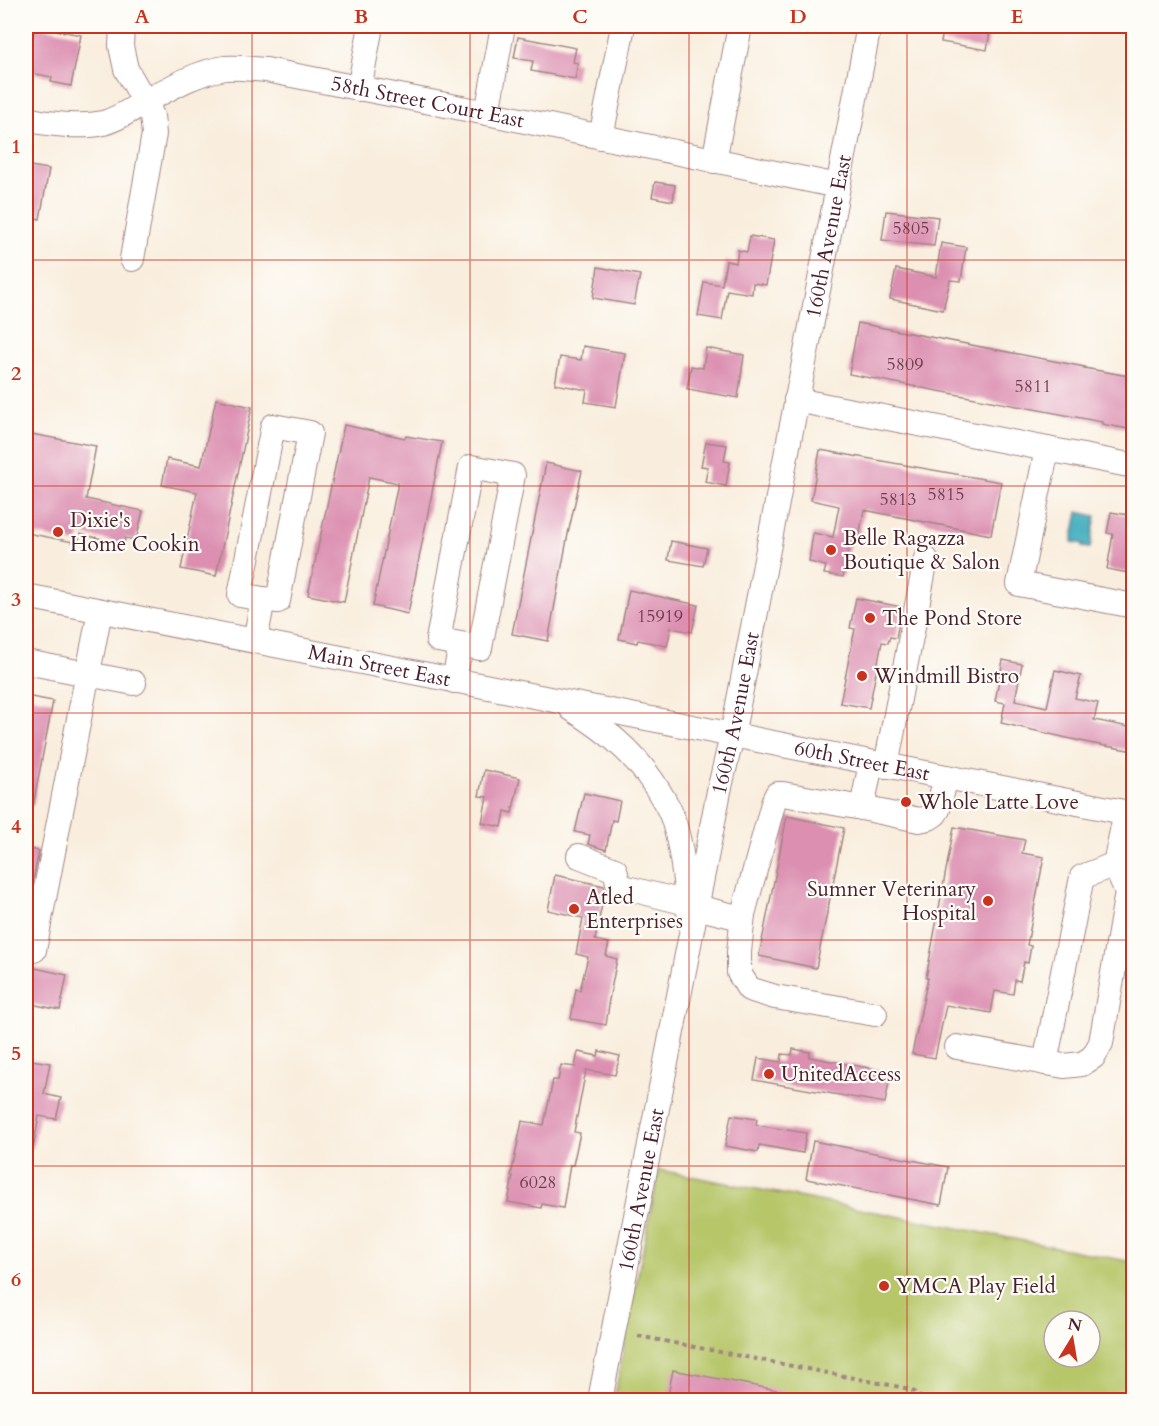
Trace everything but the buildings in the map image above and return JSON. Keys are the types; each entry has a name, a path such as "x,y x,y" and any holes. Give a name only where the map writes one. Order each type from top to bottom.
{"street":[{"path":"122,26 121,45 126,69 152,116 154,139 132,259"},
{"path":"359,88 371,26"},
{"path":"487,113 503,26"},
{"path":"601,137 623,26"},
{"path":"714,160 740,26"},
{"name":"160th Avenue East","path":"600,1401 690,937 692,905 732,736 869,26"},
{"name":"58th Street Court East","path":"26,120 85,125 103,123 115,119 167,89 206,72 225,68 266,70 838,186"},
{"path":"796,400 1134,466"},
{"path":"273,426 310,433 278,602 263,599 240,594 273,426"},
{"path":"1047,449 1020,584 1134,606"},
{"path":"471,467 513,475 480,648 461,644 438,640 471,467"},
{"path":"862,808 878,764 926,559"},
{"name":"Main Street East","path":"26,596 732,736"},
{"path":"255,641 263,599"},
{"path":"26,949 34,951 100,610"},
{"path":"454,681 461,644"},
{"path":"26,662 134,683"},
{"path":"560,702 596,723 623,746 659,790 672,817 692,905"},
{"name":"60th Street East","path":"732,736 1130,813"},
{"path":"875,1014 775,997 749,989 739,973 743,914 774,800 777,794 783,794 919,820 929,818 938,809 946,777"},
{"path":"957,1047 1064,1066 1082,1064 1093,1057 1101,1043 1127,891 1115,864 1130,813"},
{"path":"579,856 615,870 619,886 733,916 743,914"},
{"path":"1045,1063 1082,877 1115,864"}],"path":[{"path":"638,1336 905,1388 915,1392 921,1398 920,1401"}],"green space":[{"name":"YMCA Play Field","path":"659,1170 1133,1262 1133,1400 614,1400"}],"water":[{"path":"1078,512 1096,516 1090,548 1072,542"}],"place":[{"name":"Dixie's Home Cookin","path":"58,532"},
{"name":"Belle Ragazza Boutique & Salon","path":"831,550"},
{"name":"The Pond Store","path":"870,618"},
{"name":"Windmill Bistro","path":"862,676"},
{"name":"Whole Latte Love","path":"906,802"},
{"name":"Sumner Veterinary Hospital","path":"988,901"},
{"name":"Atled Enterprises","path":"574,909"},
{"name":"UnitedAccess","path":"769,1074"},
{"name":"YMCA Play Field","path":"884,1286"}]}
